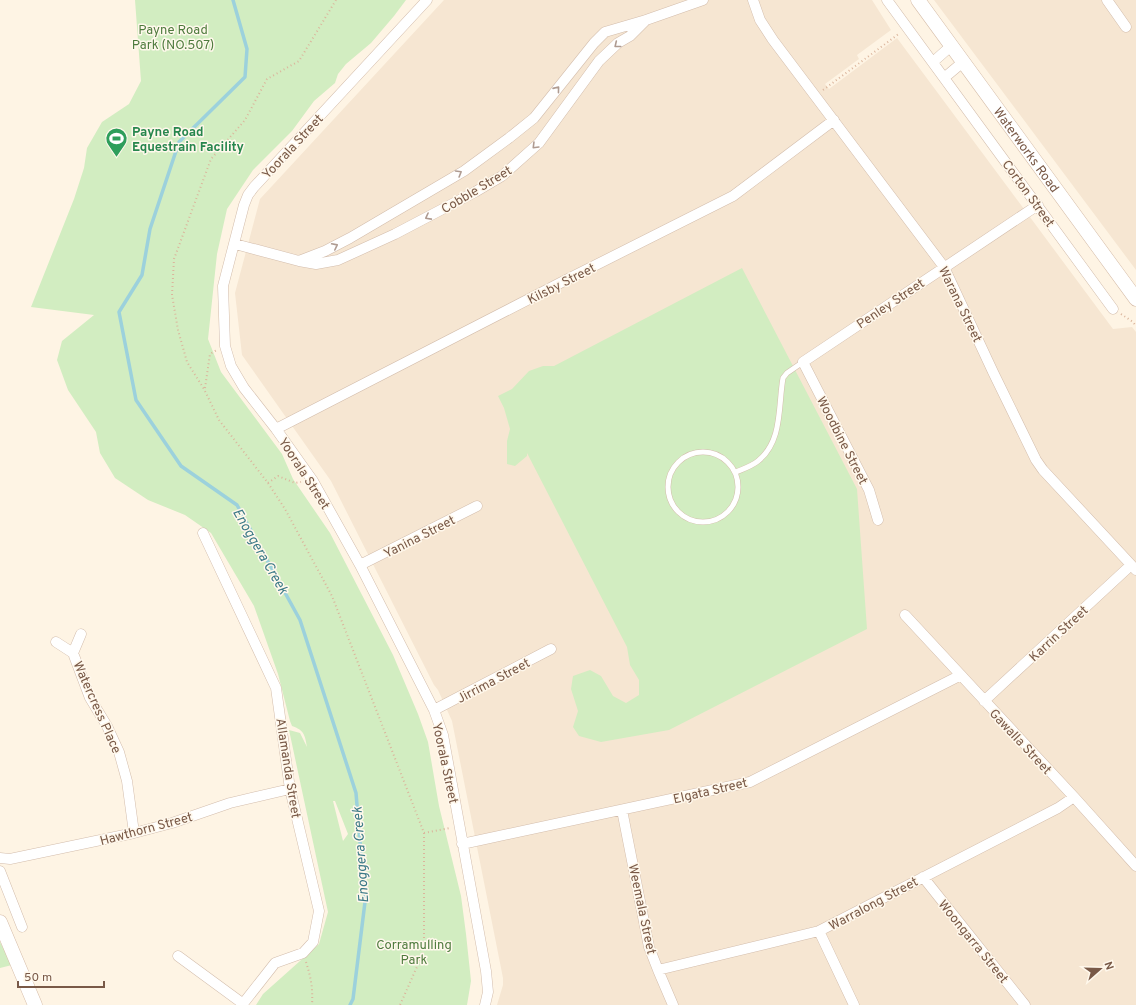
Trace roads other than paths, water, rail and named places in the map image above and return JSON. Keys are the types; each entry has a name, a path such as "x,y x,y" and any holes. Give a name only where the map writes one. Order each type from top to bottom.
{"main road":[{"name":"Waterworks Road","path":"918,0 1136,299"},
{"path":"0,922 35,1005"}],"street":[{"name":"Yoorala Street","path":"427,0 248,195 244,205 224,286 225,346 231,366 244,388 312,479 360,565 434,710 442,735 486,971 488,992 485,1005"},
{"name":"Cobble Street","path":"299,261 325,251 350,238 464,171 509,138 534,118 594,43 605,32 646,20 703,0"},
{"name":"Warana Street","path":"753,0 760,20 773,40 944,267 1036,460 1043,470 1134,568"},
{"name":"Corton Street","path":"887,0 1113,309"},
{"path":"1107,0 1126,27"},
{"name":"Cobble Street","path":"235,244 316,264 338,260 395,234 475,192 502,176 539,143 599,61 618,44 630,36 646,20"},
{"path":"933,62 951,46"},
{"path":"944,78 963,62"},
{"name":"Kilsby Street","path":"276,429 733,196 834,120"},
{"name":"Penley Street","path":"803,362 1038,205"},
{"name":"Woodbine Street","path":"803,362 869,490 878,520"},
{"name":"Yanina Street","path":"360,565 477,506"},
{"name":"Allamanda Street","path":"203,533 276,688 290,789 319,911 313,942 303,953 276,962 242,1004"},
{"name":"Karrin Street","path":"984,701 1134,568"},
{"name":"Gawalla Street","path":"905,615 1136,866"},
{"name":"Watercress Place","path":"73,653 81,634"},
{"name":"Watercress Place","path":"56,642 73,653 90,698 119,752 127,781 134,833"},
{"name":"Jirrima Street","path":"434,710 551,649"},
{"name":"Elgata Street","path":"462,844 750,782 961,675"},
{"name":"Hawthorn Street","path":"0,858 10,859 134,833 172,823 230,803 290,789"},
{"name":"Warralong Street","path":"658,970 819,932 1058,808 1074,797"},
{"name":"Weemala Street","path":"622,810 649,947 673,1005"},
{"path":"0,871 22,927"},
{"name":"Woongarra Street","path":"923,877 1025,1005"},
{"path":"819,932 854,1005"},
{"path":"178,956 242,1004"}],"lane":[{"path":"736,472 758,461 767,450 779,421 783,378 787,373 803,362"},
{"path":"698,452 709,452 720,456 729,463 736,472 739,484 738,496 733,507 725,516 714,522 702,523 690,521 680,514 672,505 668,494 668,482 671,472 678,462 687,456 698,452"}],"waterway":[{"name":"Enoggera Creek","path":"233,0 247,49 245,77 179,142 150,229 142,275 119,312 136,400 181,466 237,505 300,620 356,793 365,902 353,999 350,1005"}],"place":[{"name":"Payne Road Equestrain Facility","path":"117,158"}],"park label":[{"name":"Payne Road Park (NO.507)","path":"173,36"},
{"name":"Corramulling Park","path":"414,952"}]}
